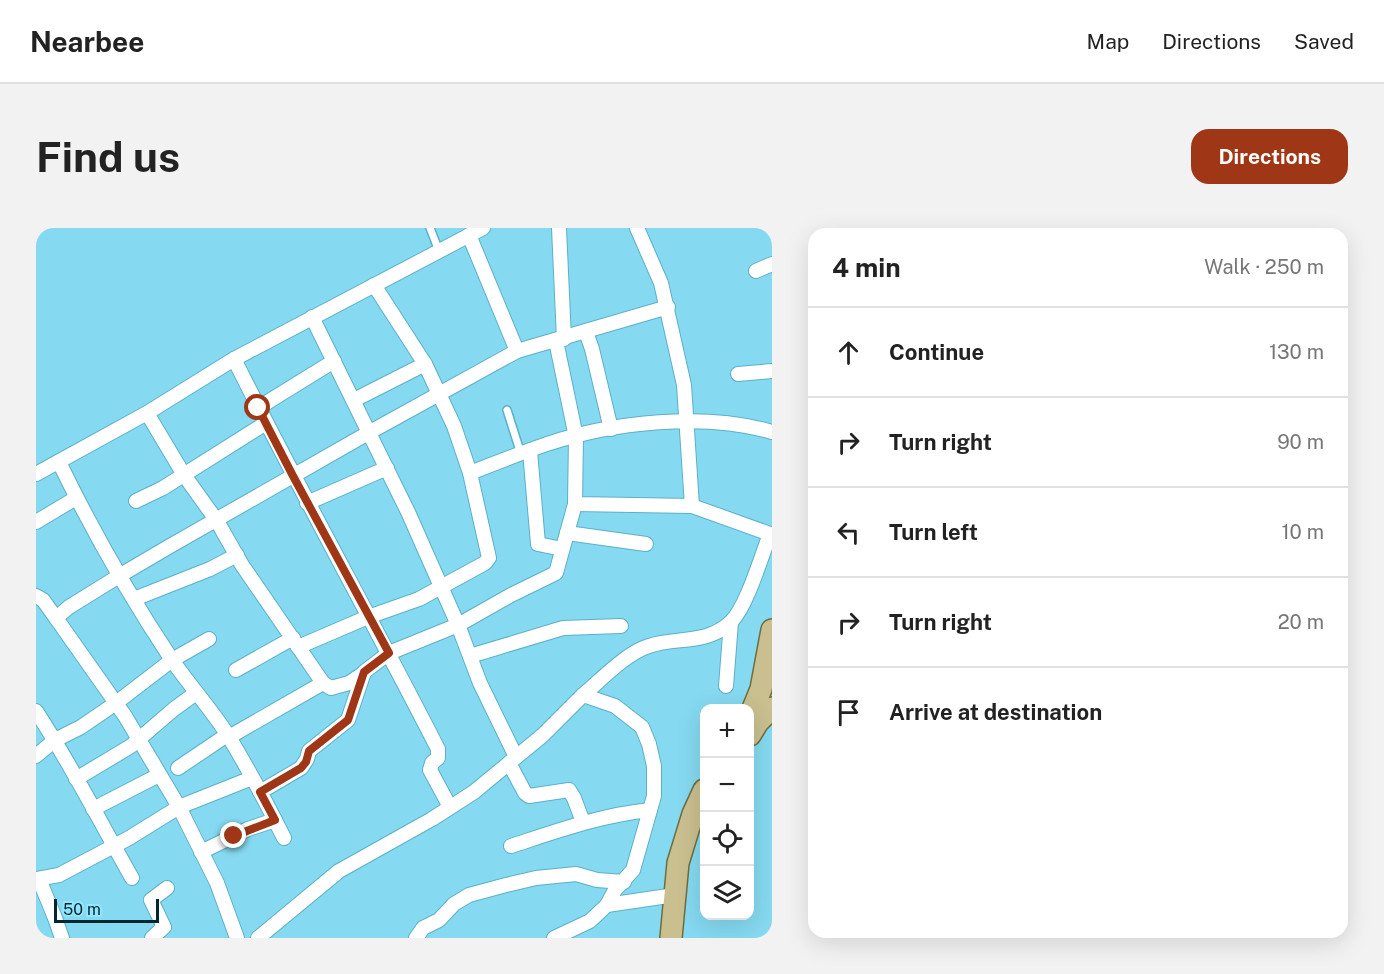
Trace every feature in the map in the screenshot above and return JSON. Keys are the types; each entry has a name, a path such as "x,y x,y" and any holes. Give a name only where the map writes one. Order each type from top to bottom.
{"main road":[{"path":"754,706 761,689 772,630"},
{"path":"754,729 772,708"},
{"path":"754,734 772,723"},
{"path":"671,938 678,863 693,814 700,800"}],"street":[{"path":"36,474 147,413 234,359 483,228"},
{"path":"147,413 184,475 217,521 322,683 331,688 341,686 389,653 458,625 556,573 560,566 574,504 576,437 560,340 559,228"},
{"path":"637,228 661,283 684,385 692,506"},
{"path":"469,235 517,351"},
{"path":"756,271 772,264"},
{"path":"236,670 295,643 419,599 485,563 489,558 470,473 454,426 425,364 374,285"},
{"path":"56,618 69,607 119,576 370,432 517,351 668,308"},
{"path":"312,317 370,432 441,586 525,793 530,796 569,790 583,822"},
{"path":"586,332 611,429"},
{"path":"234,359 307,503 389,653 438,749 438,758 432,763 430,770 450,807"},
{"path":"258,408 334,361"},
{"path":"354,400 425,364"},
{"path":"738,374 772,371"},
{"path":"470,473 548,444 611,429 688,420 728,422 772,432"},
{"path":"136,501 184,475 266,423"},
{"path":"526,452 535,489 537,539 540,545 562,549"},
{"path":"59,462 119,576 172,660 228,736 284,838"},
{"path":"307,503 387,468"},
{"path":"36,522 76,498"},
{"path":"258,938 339,871 474,792 543,735 583,695 631,655 649,645 700,639 731,622 743,606 771,533 692,506 574,504"},
{"path":"567,533 646,544"},
{"path":"134,599 210,569 237,555"},
{"path":"36,596 43,600 116,703 179,807 221,893 237,938"},
{"path":"726,686 731,622"},
{"path":"470,656 562,628 621,626"},
{"path":"36,756 55,740 81,727 116,703 172,660 209,639"},
{"path":"260,792 301,768 306,762 309,751 348,720 364,672"},
{"path":"178,768 228,736 322,683"},
{"path":"76,779 131,746 196,693"},
{"path":"554,938 590,921 607,905 615,890 633,870 654,795 654,766 642,727 615,706 583,695"},
{"path":"36,711 55,740 112,846 132,878"},
{"path":"93,809 159,775"},
{"path":"62,938 37,879 59,875 179,807 252,778"},
{"path":"511,846 583,822 650,810"},
{"path":"201,852 248,829 275,820"},
{"path":"416,938 423,928 439,920 454,904 469,895 497,887 568,874 583,875 597,880 624,882"},
{"path":"152,938 164,927 151,900 167,888"},
{"path":"607,905 675,895"}],"lane":[{"path":"430,228 439,251"},
{"path":"507,410 526,452"}],"route":[{"path":"234,836 275,820 260,792 301,768 306,762 309,751 348,720 364,672 389,653 258,408"}]}
